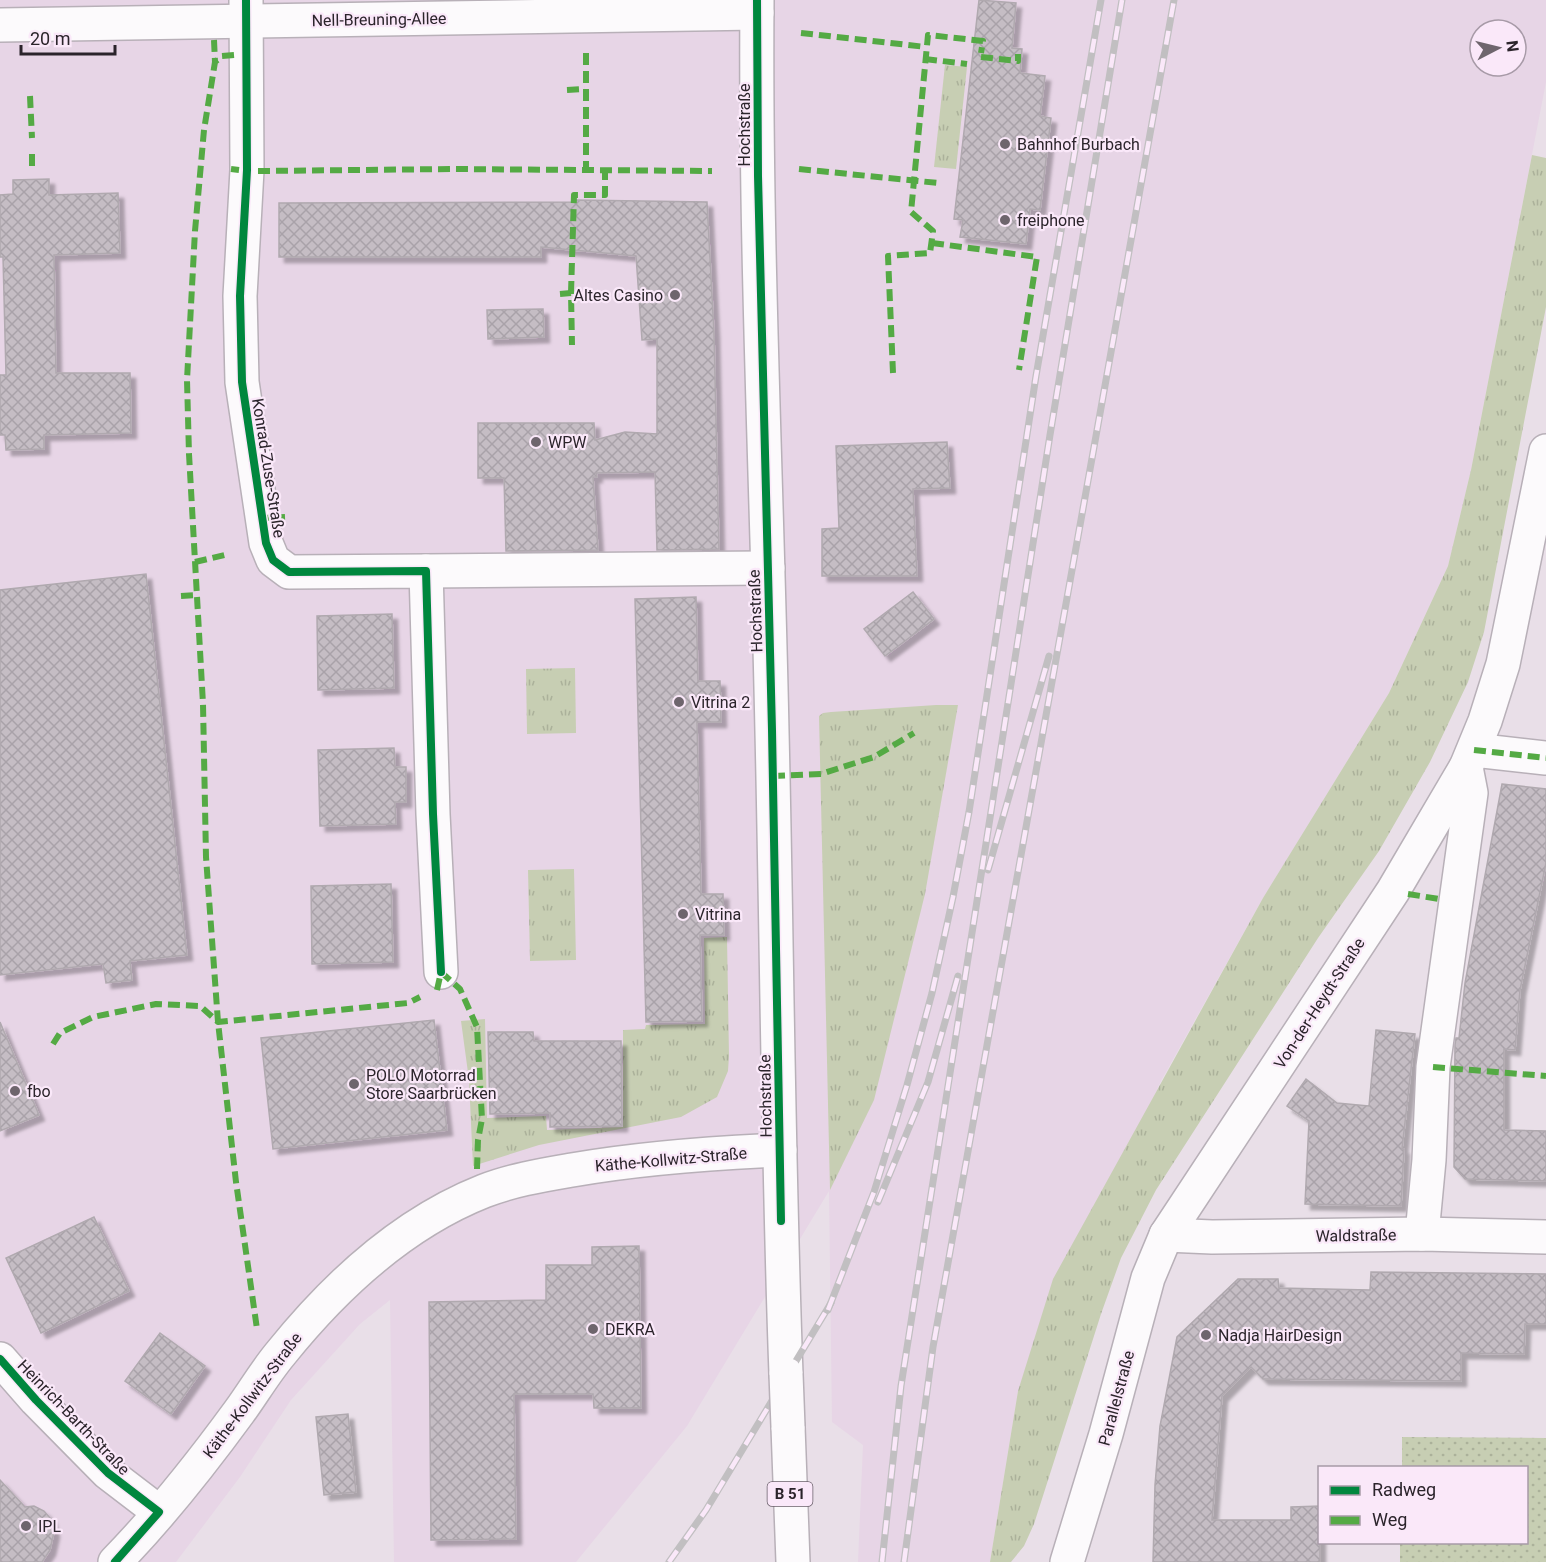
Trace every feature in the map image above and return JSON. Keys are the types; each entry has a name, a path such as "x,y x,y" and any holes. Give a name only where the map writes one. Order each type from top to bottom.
{"street":[{"name":"Nell-Breuning-Allee","path":"0,25 246,10 757,7"},
{"name":"Hochstraße","path":"757,7 758,176 780,1150 793,1562"},
{"name":"Konrad-Zuse-Straße","path":"246,10 247,170 240,296 242,382 266,543 273,560 290,572 768,568"},
{"name":"Von-der-Heydt-Straße","path":"1166,1235 1393,891 1470,759 1503,664 1546,451"},
{"path":"426,571 433,814 441,972"},
{"path":"1470,759 1546,758"},
{"name":"Von-der-Heydt-Straße","path":"1422,1234 1429,1160 1433,1067 1471,793 1470,759"},
{"name":"Käthe-Kollwitz-Straße","path":"114,1562 214,1446 280,1353 332,1295 386,1248 416,1227 485,1191 553,1173 642,1159 780,1150"},
{"name":"Waldstraße","path":"1166,1235 1212,1237 1422,1234 1546,1237"},
{"name":"Parallelstraße","path":"1067,1562 1106,1434 1148,1278 1166,1235"},
{"name":"Heinrich-Barth-Straße","path":"0,1359 36,1400 108,1473 159,1512"}],"shaded area":[{"path":"0,0 1546,0 1546,82 1471,470 1448,566 1389,693 1263,898 1161,1081 1018,1391 990,1562 858,1562 863,1445 832,1422 829,1191 687,1426 576,1562 394,1562 390,1300 360,1324 291,1400 240,1477 176,1562 0,1562"}],"green space":[{"path":"945,65 967,67 956,169 934,167"},
{"path":"1532,155 1546,158 1546,307 1484,632 1468,682 1430,762 1379,851 1318,938 1156,1190 1121,1258 1034,1524 1024,1546 1011,1562 990,1562 1018,1391 1053,1279 1263,898 1389,693 1448,566 1471,470"},
{"path":"575,668 576,733 527,734 526,669"},
{"path":"958,705 925,894 874,1100 830,1190 819,716 831,712"},
{"path":"574,869 576,960 530,961 528,870"},
{"path":"727,937 729,1056 728,1071 717,1097 681,1117 539,1145 473,1166 469,1080 461,1021 485,1019 487,1118 546,1116 547,1130 623,1127 623,1030 645,1029 646,1025 705,1024 704,938"},
{"path":"1402,1437 1546,1438 1546,1562 1400,1562 1400,1544 1528,1544 1528,1466 1402,1466"}],"building":[{"name":"Bahnhof Burbach","path":"979,0 1016,3 1012,48 1022,49 1020,73 1045,76 1040,116 1051,118 1040,210 1030,209 1026,244 960,237 963,220 954,219"},
{"path":"49,179 49,195 118,193 120,253 54,255 56,373 130,373 131,433 44,435 44,449 6,450 5,435 0,435 0,375 6,375 3,257 0,257 0,195 13,194 13,180"},
{"path":"576,200 707,202 714,333 719,549 657,550 655,472 596,473 597,477 593,477 598,550 506,551 504,478 478,478 478,423 594,423 595,440 625,432 657,434 657,339 642,340 636,256 541,247 541,257 279,257 279,203 576,202"},
{"path":"543,309 544,337 488,339 487,310"},
{"path":"947,442 950,488 913,489 917,576 822,576 822,529 839,528 836,446"},
{"path":"146,574 187,955 130,961 132,980 106,983 103,964 0,975 0,590"},
{"path":"913,592 934,619 885,656 864,629"},
{"path":"696,597 698,681 720,681 721,722 697,722 701,894 723,894 724,935 700,935 702,1021 646,1022 635,599"},
{"path":"392,614 394,688 318,690 317,616"},
{"path":"394,748 395,767 406,767 406,802 395,802 396,824 320,826 318,750"},
{"path":"1502,784 1546,789 1546,863 1520,990 1515,1050 1504,1049 1504,1130 1546,1131 1546,1181 1465,1179 1454,1167 1455,1045 1456,1038 1459,1038 1465,983"},
{"path":"391,884 393,962 312,964 311,886"},
{"name":"POLO Motorrad Store Saarbrücken","path":"434,1020 447,1130 273,1149 261,1038"},
{"name":"fbo","path":"0,1022 39,1115 0,1131"},
{"path":"1376,1030 1415,1034 1402,1149 1404,1149 1401,1206 1305,1204 1309,1121 1287,1106 1306,1079 1337,1103 1369,1106"},
{"path":"488,1032 533,1032 534,1041 621,1041 622,1126 550,1127 550,1113 490,1114"},
{"path":"94,1217 129,1291 41,1333 6,1258"},
{"path":"639,1246 641,1408 594,1408 593,1394 514,1394 516,1539 431,1540 429,1302 546,1300 546,1265 592,1265 592,1247"},
{"path":"1371,1272 1546,1274 1546,1324 1525,1324 1524,1354 1461,1353 1461,1381 1263,1379 1251,1367 1222,1396 1212,1520 1291,1520 1291,1507 1318,1506 1320,1562 1153,1562 1155,1485 1160,1426 1177,1337 1238,1279 1278,1279 1279,1288 1370,1290"},
{"path":"160,1333 205,1366 171,1414 125,1381"},
{"path":"348,1414 356,1492 324,1495 316,1417"},
{"name":"IPL","path":"0,1480 25,1507 34,1506 44,1511 51,1519 54,1532 50,1550 42,1562 0,1562"}],"railway":[{"path":"828,1310 874,1192 907,1085 932,993 953,897 969,812 1036,376 1101,0"},
{"path":"882,1562 901,1386 1050,435 1122,0"},
{"path":"904,1562 933,1347 1174,0"},
{"path":"988,870 1049,656"},
{"path":"878,1202 928,1082 958,976"},
{"path":"669,1562 706,1510 831,1303"}],"marked path":[{"path":"801,33 926,47"},
{"path":"893,373 888,256 930,253 933,231 911,212 928,35 983,41 981,53"},
{"path":"214,40 215,62"},
{"path":"586,53 586,170"},
{"path":"981,57 1018,61 1018,54"},
{"path":"234,55 222,56 215,62 204,130 195,231 187,380 203,704 206,857 218,1022 236,1182 257,1329"},
{"path":"925,59 967,64"},
{"path":"567,90 585,89"},
{"path":"30,96 32,138"},
{"path":"32,154 32,168"},
{"path":"231,169 239,170"},
{"path":"258,171 454,169 712,171"},
{"path":"799,169 938,183"},
{"path":"571,293 574,195 605,195 605,170"},
{"path":"932,243 1037,257 1019,370"},
{"path":"560,294 571,293 572,345"},
{"path":"262,518 285,517"},
{"path":"195,562 225,555"},
{"path":"181,596 197,595"},
{"path":"773,776 821,774 874,757 914,733"},
{"path":"1474,750 1546,758"},
{"path":"1408,894 1439,899"},
{"path":"441,972 460,989 477,1027 482,1119 478,1140 477,1169"},
{"path":"437,990 441,972"},
{"path":"53,1044 60,1033 93,1017 156,1004 200,1006 218,1022 408,1003 420,997"},
{"path":"1433,1067 1546,1076"}],"cycle path":[{"path":"246,0 247,170 240,296 242,382 266,543 273,560 289,572 426,571 433,814 441,972"},
{"path":"757,0 758,176 772,730 781,1221"},
{"path":"0,1359 36,1400 108,1473 159,1512 115,1562"}],"place":[{"name":"Bahnhof Burbach","path":"1005,144"},
{"name":"freiphone","path":"1005,220"},
{"name":"Altes Casino","path":"675,295"},
{"name":"WPW","path":"536,442"},
{"name":"Vitrina 2","path":"679,702"},
{"name":"Vitrina","path":"683,914"},
{"name":"POLO Motorrad Store Saarbrücken","path":"354,1084"},
{"name":"fbo","path":"15,1091"},
{"name":"DEKRA","path":"593,1329"},
{"name":"Nadja HairDesign","path":"1206,1335"},
{"name":"IPL","path":"26,1526"}]}
